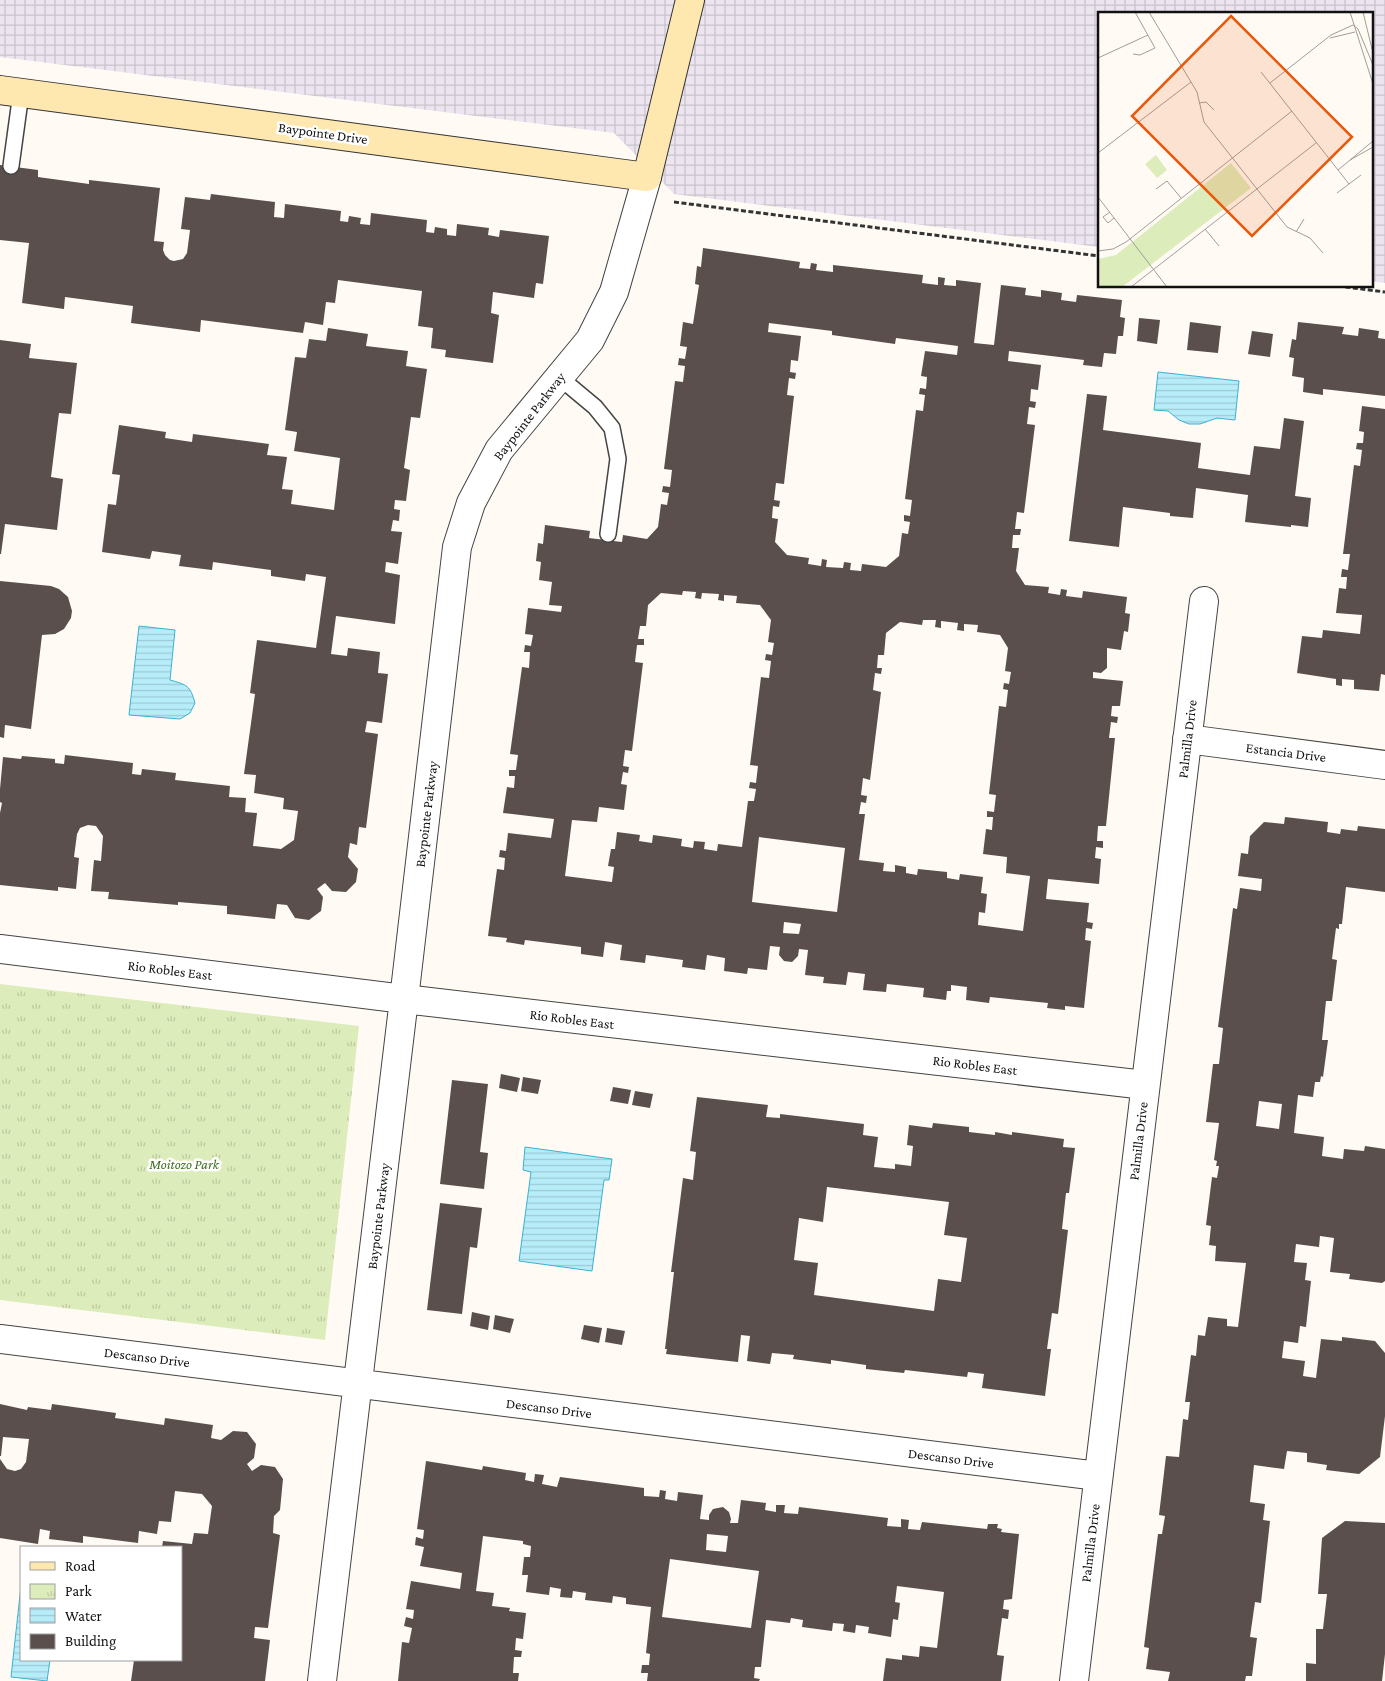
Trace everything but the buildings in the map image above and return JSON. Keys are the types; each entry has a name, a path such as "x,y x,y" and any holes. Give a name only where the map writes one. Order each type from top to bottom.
{"street":[{"name":"Baypointe Parkway","path":"322,1681 457,547 471,503 499,450 590,340 614,292 644,187 690,0"},
{"name":"Baypointe Drive","path":"10,91 644,187"},
{"name":"Palmilla Drive","path":"1074,1681 1204,601"},
{"name":"Estancia Drive","path":"1186,739 1385,765"},
{"name":"Rio Robles East","path":"0,949 404,999 1145,1085"},
{"name":"Descanso Drive","path":"0,1339 1098,1476"}],"lane":[{"path":"10,91 11,166"},
{"path":"559,377 595,407 612,428 618,459 608,534"}],"path":[{"path":"644,187 1098,256"},
{"path":"1354,288 1385,292"}],"shaded area":[{"path":"0,0 1385,0 1385,283 1372,281 1372,12 1098,12 1098,247 674,194 614,133 0,57"}],"green space":[{"name":"Moitozo Park","path":"0,984 359,1026 325,1340 0,1300"}],"water":[{"path":"1158,372 1239,381 1235,420 1217,418 1200,424 1189,424 1179,420 1168,411 1154,410"},
{"path":"139,626 175,630 170,680 187,687 195,703 190,713 180,719 129,715"},
{"path":"525,1147 612,1159 609,1180 604,1180 592,1271 519,1261 531,1172 523,1170"},
{"path":"20,1595 20,1661 50,1661 47,1681 11,1677"}]}
